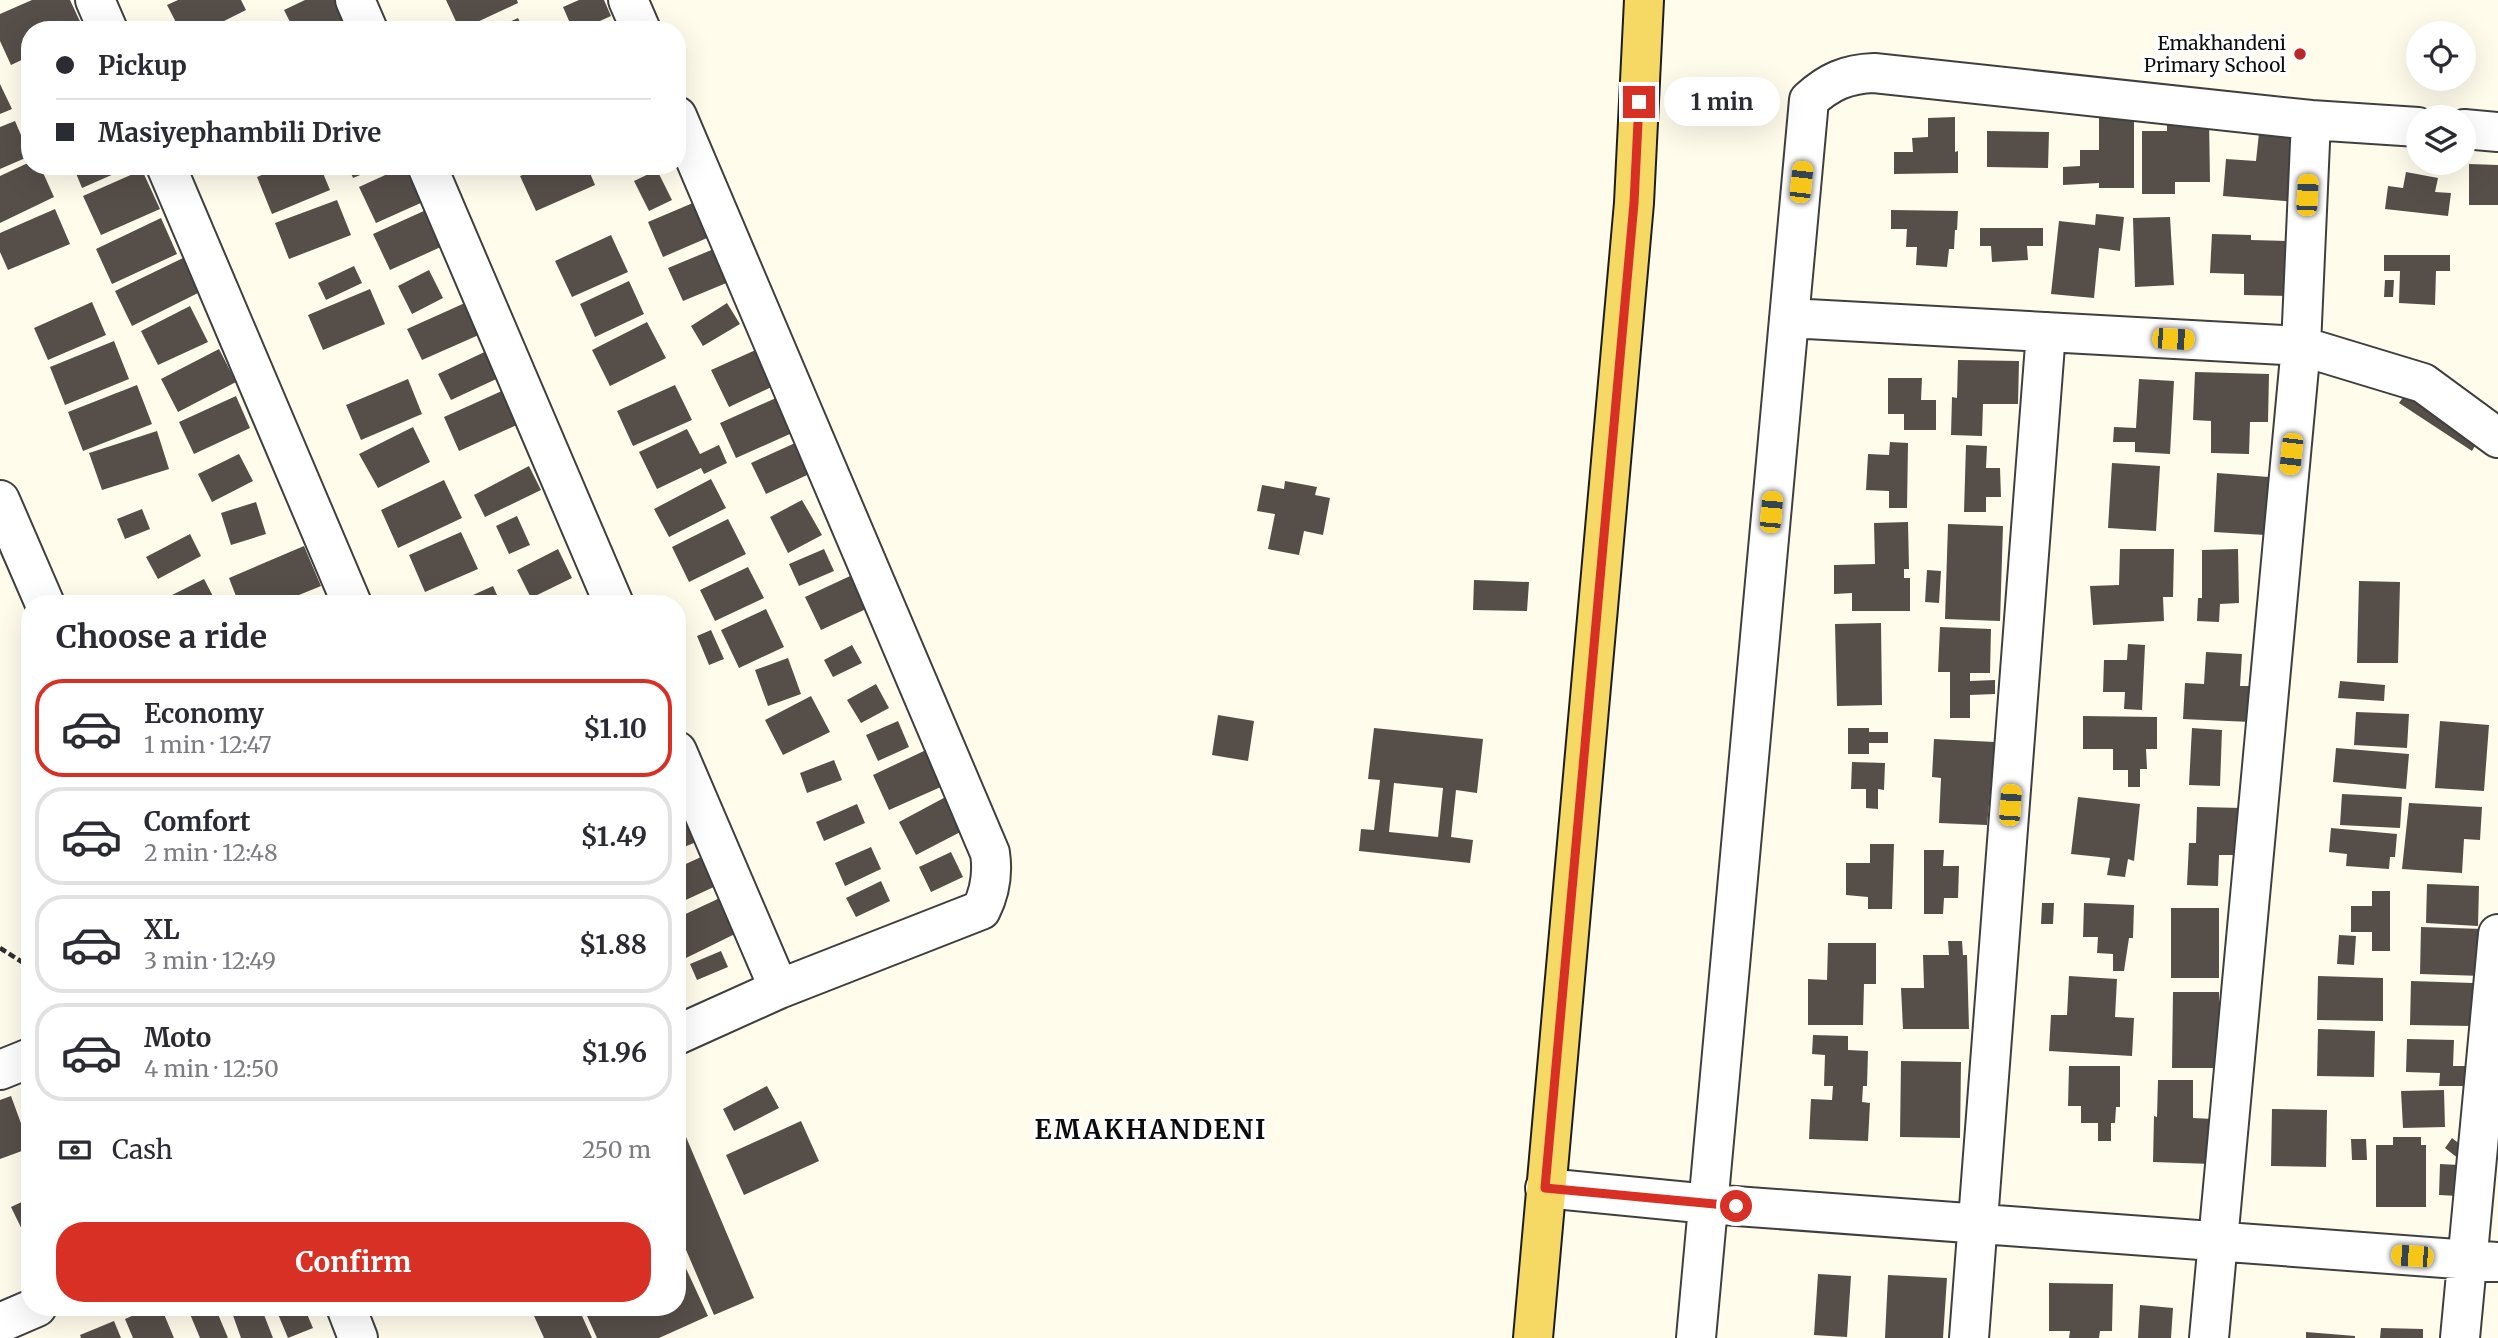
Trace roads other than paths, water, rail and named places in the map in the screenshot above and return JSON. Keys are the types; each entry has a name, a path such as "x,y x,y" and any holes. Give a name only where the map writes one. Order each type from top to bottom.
{"main road":[{"path":"1533,1338 1634,203 1644,0"}],"street":[{"path":"95,0 104,21"},
{"path":"355,0 364,21"},
{"path":"628,0 637,21"},
{"path":"1696,1338 1809,100 1839,78 1874,73 2311,120 2406,126"},
{"path":"2209,1338 2301,346 2311,120"},
{"path":"2476,131 2498,132"},
{"path":"686,137 990,853 992,866 988,898 981,911 779,989 686,1031"},
{"path":"170,175 348,595"},
{"path":"430,175 610,595"},
{"path":"1789,318 2301,346 2423,383 2498,438"},
{"path":"1969,1338 2046,332"},
{"path":"0,500 40,595"},
{"path":"686,772 779,989"},
{"path":"2460,1338 2483,1261 2498,934"},
{"path":"0,1070 21,1062"},
{"path":"1545,1188 1709,1204 2483,1261"},
{"path":"0,1323 21,1314"},
{"path":"349,1316 358,1338"}],"place":[{"name":"Emakhandeni Primary School","path":"2300,54"}],"district":[{"name":"EMAKHANDENI","path":"1151,1130"}]}
